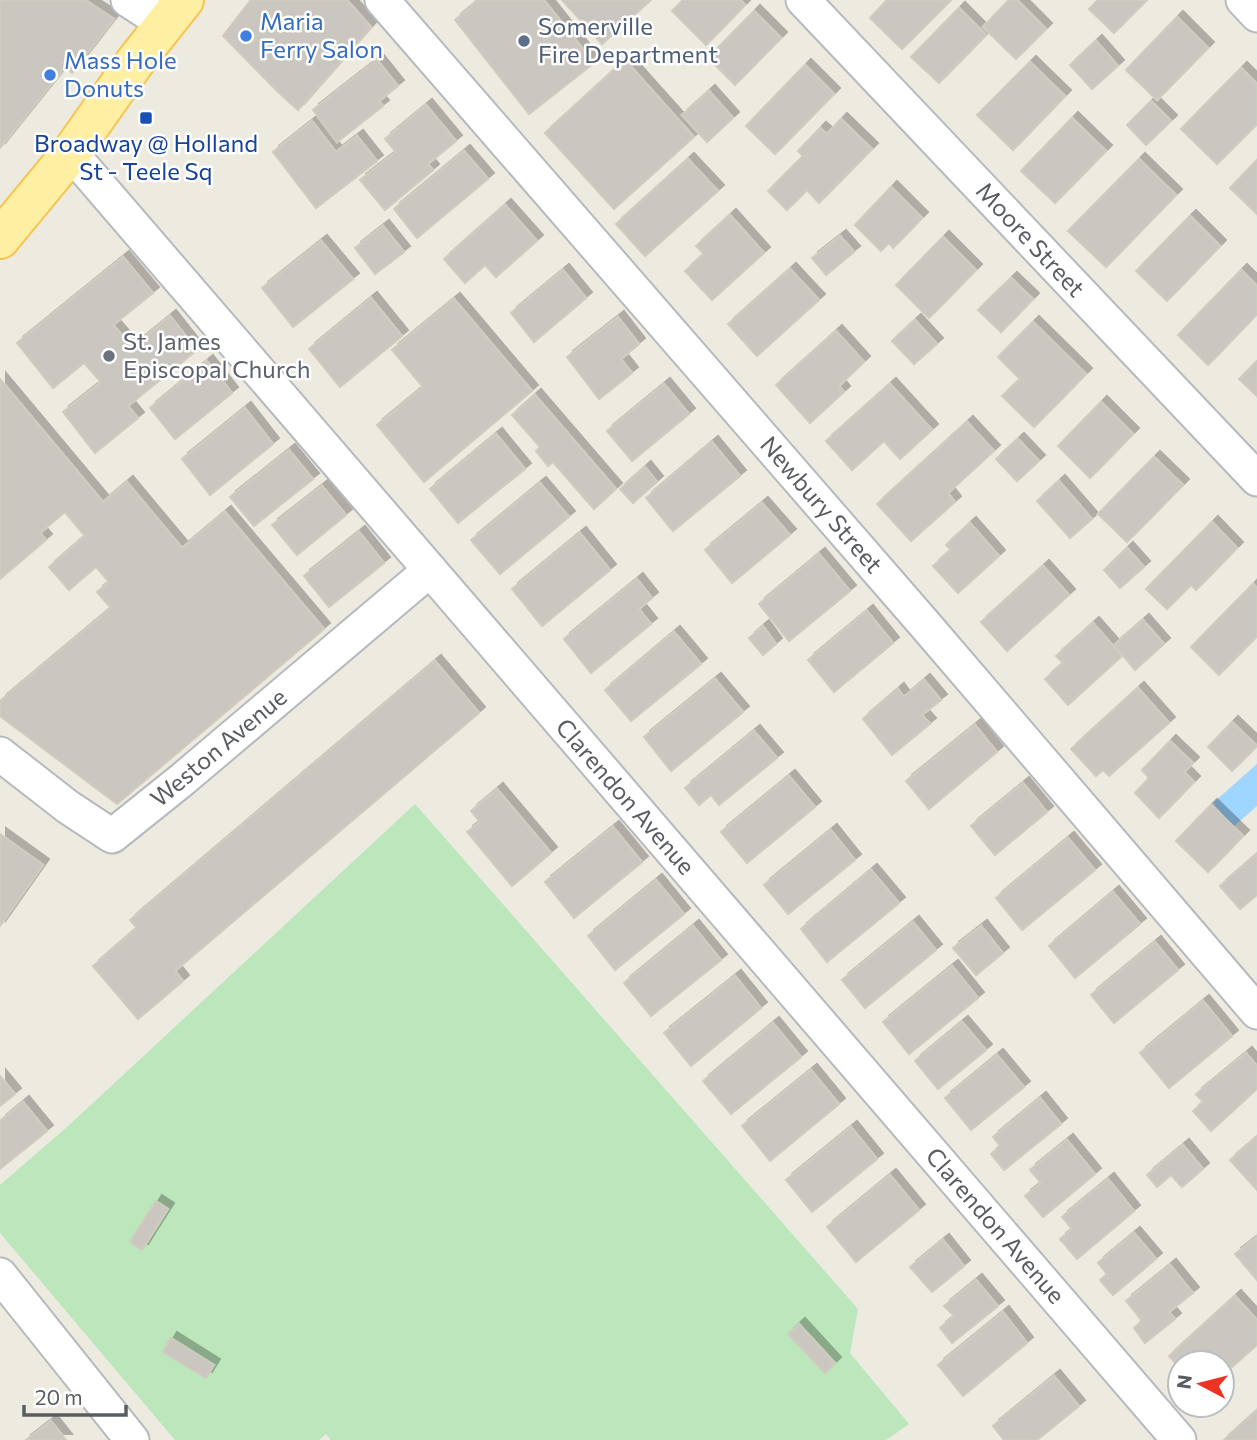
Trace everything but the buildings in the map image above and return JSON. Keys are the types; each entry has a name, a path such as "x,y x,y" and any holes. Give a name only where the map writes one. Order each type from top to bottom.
{"main road":[{"path":"0,239 71,153 135,62 175,12"}],"street":[{"path":"128,0 175,12"},
{"name":"Newbury Street","path":"382,0 921,620 1257,1012"},
{"name":"Moore Street","path":"803,0 1257,479"},
{"path":"1243,0 1257,15"},
{"name":"Clarendon Avenue","path":"71,153 1179,1440"},
{"name":"Weston Avenue","path":"0,754 68,807 111,835 183,779 430,570"},
{"path":"0,1275 132,1440"}],"green space":[{"path":"415,804 858,1309 850,1353 909,1424 886,1440 331,1440 326,1434 319,1440 175,1440 0,1233 0,1185 66,1128"}],"water":[{"path":"1257,764 1257,806 1233,827 1213,803"}],"place":[{"name":"Maria Ferry Salon","path":"246,36"},
{"name":"Somerville Fire Department","path":"524,41"},
{"name":"Mass Hole Donuts","path":"50,75"},
{"name":"Broadway @ Holland St - Teele Sq","path":"146,118"},
{"name":"St. James Episcopal Church","path":"109,356"}]}
